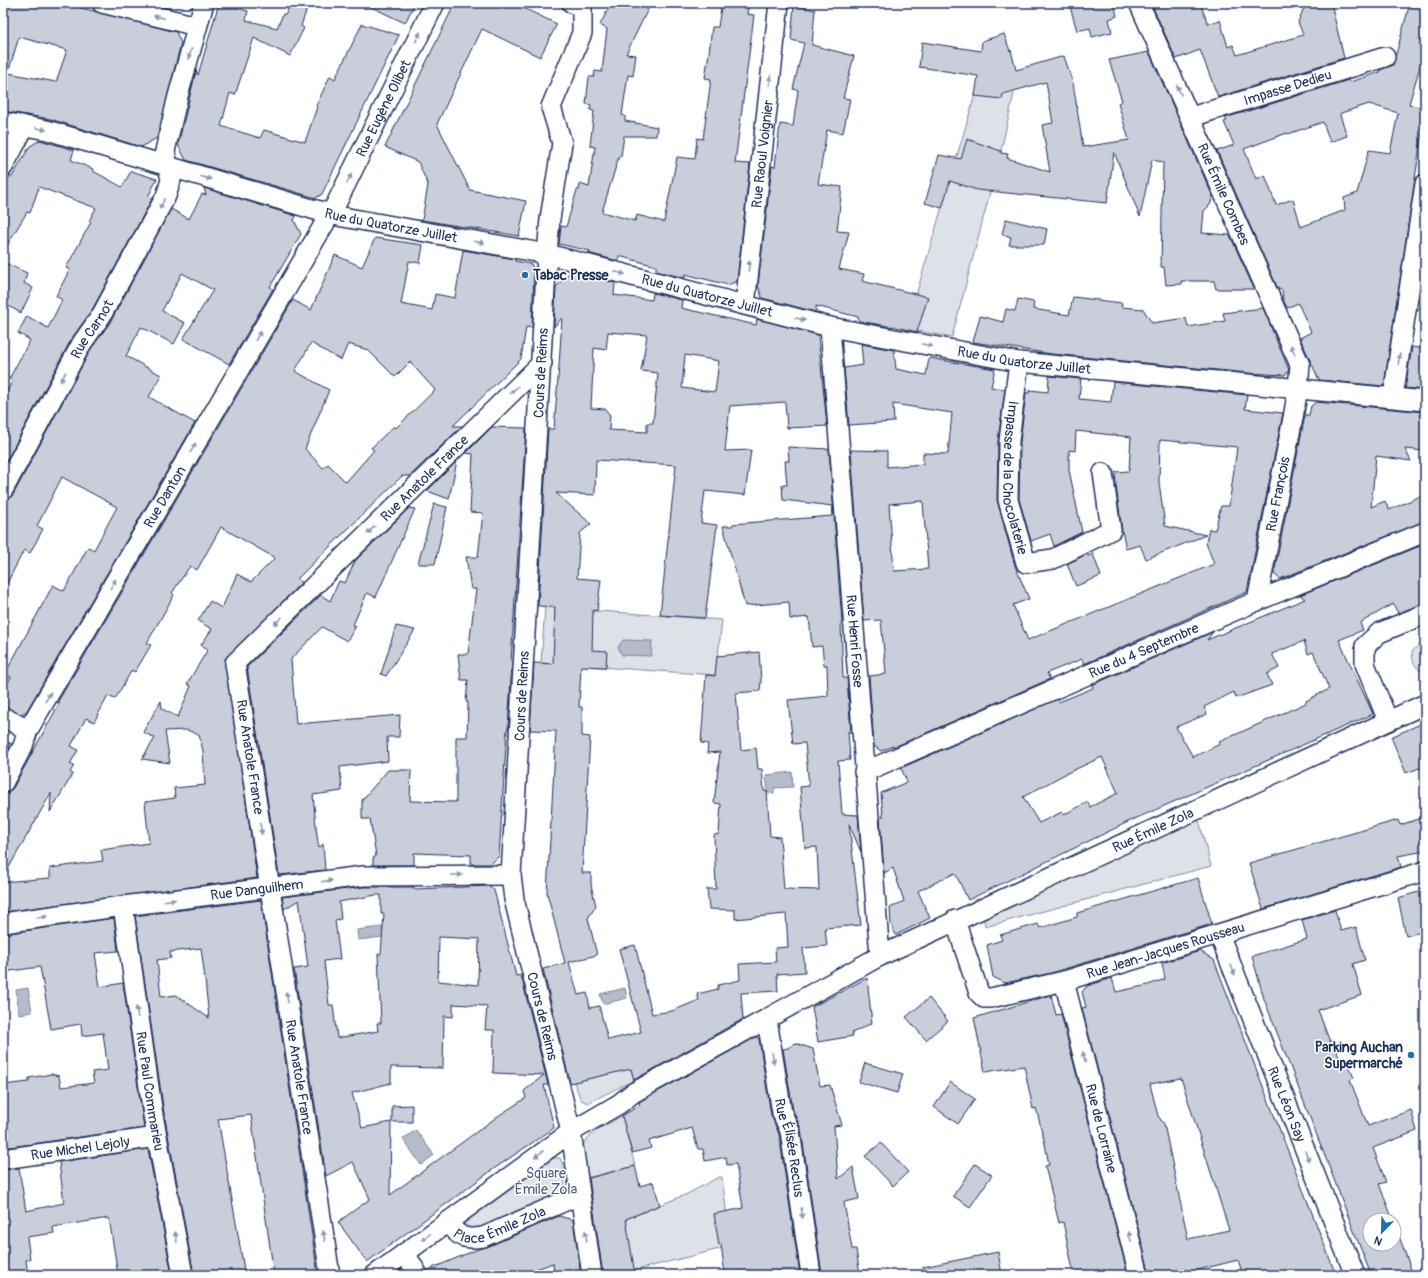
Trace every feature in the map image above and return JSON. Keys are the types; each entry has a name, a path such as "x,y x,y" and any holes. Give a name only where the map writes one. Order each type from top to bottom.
{"street":[{"path":"102,3 197,26"},
{"name":"Rue Carnot","path":"3,490 82,343 101,316 166,196 171,180 165,151 178,96 204,3"},
{"name":"Rue Eugène Olibet","path":"331,214 435,3"},
{"name":"Cours de Reims","path":"572,3 582,8 582,33 551,107 562,143 550,219 547,254 542,363 511,875 514,899 571,1132 579,1195 592,1275"},
{"name":"Rue Raoul Voignier","path":"745,305 779,3"},
{"name":"Rue Émile Combes","path":"1139,3 1300,365 1298,388"},
{"name":"Impasse Dedieu","path":"1191,117 1384,57"},
{"name":"Rue du Quatorze Juillet","path":"3,122 47,130 331,214 547,254 830,326 1019,362 1425,400"},
{"path":"3,166 20,135 22,125"},
{"path":"1393,397 1425,184"},
{"name":"Rue Danton","path":"3,782 23,746 28,730 331,214"},
{"name":"Rue Henri Fosse","path":"830,326 864,772 880,956"},
{"name":"Impasse de la Chocolaterie","path":"1019,362 1009,441 1008,500 1026,563 1053,559 1110,530 1103,473"},
{"name":"Rue Anatole France","path":"330,1275 235,663 542,363"},
{"name":"Rue François","path":"1258,601 1298,388"},
{"name":"Rue du 4 Septembre","path":"864,772 1258,601 1425,532"},
{"path":"1388,721 1365,664 1365,646 1379,633 1425,614"},
{"name":"Rue Émile Zola","path":"376,1275 571,1132 619,1104 633,1092 767,1020 880,956 1425,704"},
{"path":"3,717 28,730"},
{"name":"Rue Jean-Jacques Rousseau","path":"955,920 979,993 984,998 991,998 1064,981 1425,871"},
{"name":"Rue Danguilhem","path":"3,923 123,906 363,876 511,875"},
{"name":"Rue Paul Commarieu","path":"123,906 141,1041 157,1137 183,1275"},
{"name":"Rue Léon Say","path":"1219,934 1355,1275"},
{"name":"Rue de Lorraine","path":"1064,981 1140,1275"},
{"name":"Rue Élisée Reclus","path":"767,1020 782,1113 790,1131 811,1275"},
{"name":"Rue Michel Lejoly","path":"3,1159 157,1137"},
{"name":"Place Émile Zola","path":"447,1222 458,1236 471,1239 483,1238 579,1195"},
{"path":"405,1253 418,1275"}],"green space":[{"path":"1017,80 1001,151 952,337 906,329 977,88"},
{"path":"545,607 722,620 716,675 541,663"},
{"path":"1425,636 1425,673 1415,665 1412,651 1422,643 1420,638"},
{"path":"1197,813 1211,866 985,927 983,914"},
{"path":"631,1068 634,1080 588,1103 581,1100 574,1082"},
{"path":"622,1116 635,1166 586,1178 582,1157 584,1144 592,1134"},
{"name":"Square Émile Zola","path":"553,1158 560,1158 564,1167 565,1191 484,1230 473,1231 464,1224 468,1215"},
{"path":"719,1177 722,1177 731,1246 617,1275 601,1275 594,1232 687,1194"}],"water":[{"path":"623,640 652,641 651,656 622,655 618,647"},
{"path":"792,772 793,787 774,788 774,793 768,793 766,775"},
{"path":"382,927 383,937 358,940 357,930"},
{"path":"28,988 32,1012 19,1014 16,990"},
{"path":"625,988 627,998 603,1004 600,994"},
{"path":"416,1130 434,1155 421,1165 403,1139"}],"building":[{"path":"3,3 62,3 176,32 181,43 157,138 141,147 50,119 3,111","holes":["19,37 67,50 56,82 8,73"]},
{"path":"219,3 243,3 241,9 248,11 246,20 277,28 283,14 286,14 289,5 307,8 301,26 304,28 290,56 254,38 235,95 230,93 221,126 260,138 264,130 305,142 317,107 316,106 330,76 335,79 362,24 399,35 322,194 316,198 186,160 178,145 196,71 198,75"},
{"path":"363,3 415,3 405,23"},
{"path":"455,3 513,3 557,24 540,57 482,29 437,124 470,190 526,201 519,236 422,220 428,185 418,162 385,147"},
{"path":"611,3 651,3 626,54 636,55 633,76 628,75 622,115 625,116 625,121 657,127 656,136 624,136 621,156 619,156 602,212 635,221 637,215 664,222 677,157 695,159 697,138 703,139 711,79 705,78 712,27 718,27 721,7 730,8 730,3 749,3 747,14 754,15 735,163 750,164 737,281 728,285 685,274 685,278 656,271 656,266 619,256 618,261 588,253 590,251 559,244 561,226 566,227 580,184 589,187 595,147 590,146 594,111 590,110 591,105 586,104 589,77 594,77 595,71 602,72 607,29 600,25"},
{"path":"1069,3 1114,3 1117,16 1109,19 1112,32 1092,37 1090,28 1077,31"},
{"path":"1151,3 1200,3 1208,24 1220,20 1228,47 1233,45 1237,55 1303,35 1298,22 1306,3 1331,3 1344,58 1218,97 1200,50 1176,59"},
{"path":"1410,3 1425,3 1425,49 1409,104 1425,109 1425,112 1384,386 1319,380 1300,338 1311,332 1298,303 1287,308 1283,299 1282,290 1278,289 1217,151 1234,145 1224,122 1227,121 1225,118 1349,80 1350,82 1380,72 1380,70 1393,65","holes":["1369,104 1398,113 1390,153 1369,150 1357,193 1344,198 1345,210 1301,227 1293,199 1276,205 1265,175 1256,179 1244,149 1287,133 1288,134 1323,122 1330,142 1347,136 1340,115 1341,113"]},
{"path":"794,5 815,10 812,45 854,56 843,98 850,99 843,133 827,130 818,184 842,187 837,231 849,232 839,269 864,274 862,281 928,297 917,332 892,326 893,327 859,321 858,317 816,306 816,312 762,298 758,285 772,166 775,167 780,124 793,126 798,90 793,89 804,43 791,40"},
{"path":"1004,34 1010,51 1011,50 1016,70 1064,56 1073,83 1083,147 1129,140 1118,103 1122,101 1109,60 1149,52 1213,197 1210,205 1204,211 1202,233 1230,235 1254,289 1216,289 1214,281 1181,281 1182,284 1166,285 1164,267 1161,267 1163,162 1152,160 1140,217 1114,152 1107,203 977,190 950,181 942,208 925,203 939,155 961,159 967,139 1001,151 1001,153 1008,154 1007,158 1050,172 1042,125 1053,123 1046,82 1003,94 1002,99 975,96 978,76 919,67 922,42 981,51 982,41"},
{"path":"40,140 74,150 71,160 93,169 93,171 122,187 131,171 157,179 148,197 152,199 92,310 72,338 3,467 3,398 13,380 9,379 30,340 18,333 27,316 48,328 62,300 56,296 70,269 66,268 91,222 89,221 96,208 39,187 30,213 27,212 3,252 3,187 10,176 12,177 30,146"},
{"path":"204,188 296,216 294,220 301,234 270,287 273,289 229,364 183,339 213,290 182,273 162,311 185,323 174,344 141,327 126,356 161,375 149,397 195,423 26,712 20,714 3,706 3,690 11,677 5,674 53,585 64,591 88,547 94,550 117,507 62,477 37,526 43,529 30,553 24,550 3,591 3,501 8,500 13,495 91,349 111,321 171,209 189,219 202,194 206,195"},
{"path":"1006,219 1047,229 1044,245 1009,245 1011,237 1002,234"},
{"path":"375,238 423,245 420,263 409,261 401,304 432,310 435,294 455,298 463,250 515,259 515,261 531,264 534,269 532,328 526,327 521,359 453,426 462,426 410,476 402,476 297,579 302,582 225,659 257,878 3,912 3,882 50,878 50,868 103,861 101,850 149,843 145,802 175,798 174,788 205,785 203,751 199,735 187,730 165,731 170,763 142,759 155,738 143,732 161,701 162,709 178,717 191,686 187,684 208,649 201,645 212,629 198,621 210,601 222,608 237,574 251,582 275,558 221,527 197,570 190,566 172,593 174,595 147,643 151,645 135,672 132,670 115,699 108,696 94,722 86,718 71,746 78,750 70,764 74,766 70,772 73,774 50,812 51,793 3,878 3,794 8,793 13,788 60,702 57,703 293,300 311,310 335,255 362,267","holes":["311,343 341,360 348,344 368,350 395,377 410,362 435,390 396,428 394,426 371,448 374,450 346,482 328,464 323,468 305,449 329,390 295,371"]},
{"path":"1425,258 1425,311 1417,310"},
{"path":"3,262 27,273 24,283 33,288 21,313 3,303"},
{"path":"571,271 615,283 614,295 652,300 653,293 682,300 681,308 756,325 757,319 818,335 827,426 787,428 785,402 730,406 725,451 751,450 745,495 705,491 701,523 717,525 705,618 660,615 676,465 596,460 595,495 556,493 591,524 580,533 577,578 601,580 597,611 593,610 592,650 607,651 606,667 581,666 579,707 582,707 582,736 590,737 582,873 591,873 591,885 596,906 588,918 597,955 569,962 578,995 587,993 590,1008 599,1006 608,1040 641,1032 619,949 635,945 652,1014 672,1011 699,1000 697,994 718,989 718,985 740,980 739,964 776,962 775,948 788,947 786,914 735,919 735,910 709,909 707,889 716,889 714,835 719,834 721,804 714,803 720,752 707,753 708,744 701,743 706,675 715,676 717,656 759,652 761,681 760,691 736,693 741,750 756,748 758,769 762,769 764,791 767,791 770,836 780,837 784,889 819,890 817,847 805,848 800,787 809,786 805,743 793,744 788,700 828,696 827,665 824,665 822,646 812,647 809,617 790,619 789,602 745,606 723,526 832,516 833,506 783,500 782,485 787,485 785,461 789,461 788,447 829,449 842,623 843,678 847,678 851,733 848,731 850,760 838,761 842,814 858,815 861,852 849,824 861,925 825,928 827,946 803,948 805,972 777,974 778,991 741,993 743,1019 634,1080 631,1069 570,1083 543,969 565,963 547,893 556,731 530,730 534,663 553,664 555,607 538,606 548,429 554,429 562,318 554,327 556,287","holes":["608,332 647,335 641,371 658,373 653,423 647,423 647,432 609,430 610,415 605,409 591,408 594,348 606,350","685,355 719,361 715,392 682,388"]},
{"path":"1073,297 1122,303 1121,307 1143,309 1152,323 1186,318 1188,327 1225,321 1223,313 1263,308 1289,370 1285,375 1248,373 1052,354 973,342 980,316 1003,322 1006,309 1015,311 1018,299 1034,302 1033,309 1069,315"},
{"path":"861,344 894,350 896,369 926,375 929,358 995,369 991,387 1005,389 998,441 997,500 1015,566 1029,599 1013,605 1028,640 1214,564 1206,543 1209,529 1215,530 1221,506 1229,506 1237,447 1160,440 1159,482 1165,526 1206,535 1146,559 1140,545 1126,549 1116,485 1115,472 1129,471 1131,437 1076,431 1075,451 1069,450 1069,470 1082,532 1054,546 1050,534 1031,541 1019,499 1020,442 1026,393 1029,393 1030,390 1048,392 1049,376 1081,379 1079,399 1111,402 1113,382 1247,395 1245,409 1283,413 1247,592 1084,664 1082,659 1047,673 1050,679 894,747 893,746 881,751 874,746 869,676 886,674 881,620 864,621 851,450 887,451 887,467 923,464 923,453 948,454 952,413 893,404 894,422 849,425 844,368 863,365","holes":["923,501 928,569 894,571 889,504"]},
{"path":"1412,347 1425,349 1425,390 1405,388"},
{"path":"1316,402 1425,412 1425,451 1405,449 1411,461 1376,456 1371,507 1385,501 1389,510 1425,494 1425,521 1280,579 1274,574 1305,415 1309,415 1311,406"},
{"path":"492,427 526,428 499,856 491,864 471,864 471,855 414,853 414,865 373,865 373,858 376,856 370,819 362,819 362,800 388,770 411,770 410,801 456,802 456,737 467,737 468,702 466,702 468,680 461,680 458,654 468,654 476,589 471,589 466,557 478,557 483,513 470,512 473,454 466,453"},
{"path":"457,461 449,499 427,491"},
{"path":"434,504 447,507 435,564 418,564"},
{"path":"409,508 415,509 376,597 367,593 353,625 356,626 347,641 322,627 291,659 296,724 400,715 399,737 387,737 388,761 340,767 342,791 313,795 317,836 319,848 323,844 325,870 279,875 247,667 321,595 330,601 339,581 345,583 355,561"},
{"path":"1425,544 1425,603 1398,613 1393,604 1360,623 1363,630 1339,640 1373,714 1130,821 968,900 955,873 918,891 930,918 896,935 891,925 890,908 904,901 893,868 884,873 880,817 883,817 881,793 907,782 901,768 1058,699 1059,702 1093,688 1092,685 1213,632 1207,640 1305,599 1300,595","holes":["1304,641 1308,654 1313,652 1329,689 1306,701 1306,703 1219,742 1220,744 1193,757 1176,727 1207,714 1204,707 1234,692 1236,698 1272,685 1267,674 1279,668 1272,654","1102,757 1118,793 1090,807 1088,802 1063,815 1062,812 1039,823 1023,797 1063,775"]},
{"path":"1087,554 1088,556 1093,554 1101,576 1076,586 1067,564"},
{"path":"396,626 415,630 386,676 381,674"},
{"path":"1425,722 1425,766 1406,773 1391,737"},
{"path":"3,743 11,744 3,760"},
{"path":"1425,817 1425,851 1398,856 1401,867 1263,909 1249,863 1398,820 1400,825"},
{"path":"1198,878 1212,924 1051,973 1005,983 993,977 987,945 1002,940 1000,935 1038,924 1040,928 1077,917 1077,913"},
{"path":"490,886 494,890 516,976 521,975 548,1085 544,1085 554,1128 495,1168 367,1262 338,1222 370,1199 353,1162 326,1176 294,969 308,967 299,900 284,909 282,897 364,887 414,887 414,889","holes":["381,895 381,914 384,914 381,954 378,954 381,1023 377,1023 378,1031 337,1038 333,1005 329,1005 324,961 340,959 335,920 341,919 339,902","439,937 479,939 478,985 438,981","453,1004 487,1006 485,1030 494,1030 493,1073 544,1075 524,1091 526,1098 501,1114 390,1195 391,1122 362,1128 352,1093 391,1083 391,1067 443,1068 444,1016 453,1017"]},
{"path":"1425,890 1425,931 1406,936 1398,898"},
{"path":"261,900 318,1275 274,1275 251,1115 218,1119 245,1275 194,1275 164,1113 135,916","holes":["201,948 209,1018 176,995 161,997 157,960 171,958 170,952"]},
{"path":"1335,910 1341,931 1356,927 1365,960 1353,964 1362,995 1318,1010 1330,1042 1333,1040 1340,1060 1346,1058 1354,1078 1350,1080 1368,1126 1411,1110 1417,1131 1373,1148 1386,1182 1379,1184 1390,1212 1362,1212 1362,1252 1264,999 1252,956 1307,939 1302,920"},
{"path":"114,918 118,951 95,953 100,987 123,983 144,1128 3,1148 3,1121 5,1121 3,1085 29,1082 29,1078 51,1074 59,1076 61,1087 94,1083 92,1072 108,1070 103,1033 82,1036 81,1024 51,1029 40,967 3,972 3,934"},
{"path":"1200,951 1214,960 1336,1275 1243,1275 1238,1260 1190,1272 1190,1275 1150,1275 1082,1008 1086,1007 1082,992 1087,986 1112,978 1116,992 1148,985 1165,979 1162,963","holes":["1181,1078 1229,1230 1188,1239 1164,1124 1158,1116 1150,1084"]},
{"path":"867,978 872,1023 852,1033 853,1036 818,1042 812,1007"},
{"path":"1051,995 1056,1015 1061,1014 1128,1275 1074,1275 1063,1222 1059,1223 1045,1166 1049,1165 1045,1144 1036,1108 1033,1109 1024,1066 985,1072 974,1018"},
{"path":"929,998 948,1021 926,1040 906,1017"},
{"path":"756,1037 759,1039 771,1115 779,1134 800,1275 725,1275 721,1244 719,1245 714,1214 743,1208 736,1164 727,1165 726,1157 705,1161 703,1149 698,1149 692,1128 649,1141 651,1148 632,1153 622,1116 640,1105 639,1102"},
{"path":"795,1043 813,1049 820,1086 830,1085 842,1125 834,1126 838,1179 853,1167 859,1199 844,1202 852,1249 856,1249 860,1275 822,1275 801,1129 793,1110 783,1049 788,1048"},
{"path":"865,1063 903,1074 897,1093 859,1082"},
{"path":"950,1082 975,1099 958,1124 934,1107"},
{"path":"412,1105 412,1122 392,1122 392,1106"},
{"path":"881,1143 908,1172 893,1186 865,1156"},
{"path":"148,1149 172,1275 118,1275 109,1218 53,1227 54,1233 27,1237 30,1259 26,1260 28,1275 3,1275 3,1170 19,1168 26,1211 64,1203 59,1162"},
{"path":"975,1164 992,1175 970,1207 953,1196"},
{"path":"635,1166 640,1186 653,1182 660,1205 626,1219 635,1275 603,1275 589,1178"},
{"path":"559,1216 573,1220 581,1275 554,1275 553,1263 520,1275 429,1275 428,1270 478,1249 487,1247"},
{"path":"1402,1244 1413,1275 1371,1275 1362,1252 1402,1252"},
{"path":"998,1252 1002,1275 924,1275 923,1267"}],"place":[{"name":"Tabac Presse","path":"525,275"},
{"name":"Parking Auchan Supermarché","path":"1411,1055"}]}
